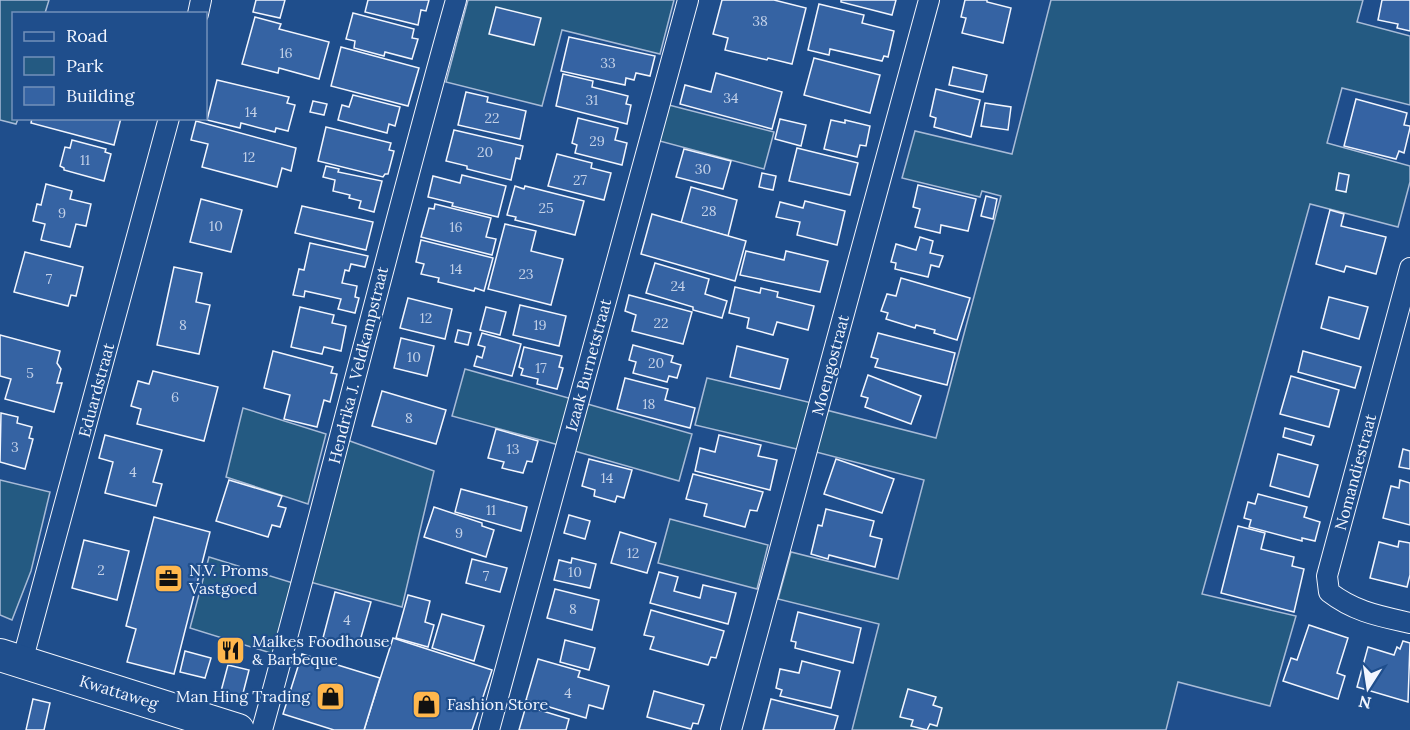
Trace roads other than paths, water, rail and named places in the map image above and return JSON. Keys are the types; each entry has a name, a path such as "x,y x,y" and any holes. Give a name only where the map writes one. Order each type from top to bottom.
{"main road":[{"name":"Kwattaweg","path":"11,658 237,730"}],"street":[{"name":"Hendrika J. Veldkampstraat","path":"262,730 313,543 403,189 456,0"},
{"name":"Izaak Burnetstraat","path":"489,730 688,0"},
{"name":"Moengostraat","path":"731,730 929,0"},
{"name":"Eduardstraat","path":"11,658 168,120"},
{"name":"Nomandiestraat","path":"1410,268 1327,576 1329,592 1345,604 1369,614 1410,622"}],"place":[{"name":"N.V. Proms Vastgoed","path":"168,579"},
{"name":"Malkes Foodhouse & Barbeque","path":"231,650"},
{"name":"Man Hing Trading","path":"331,696"},
{"name":"Fashion Store","path":"426,704"}]}
